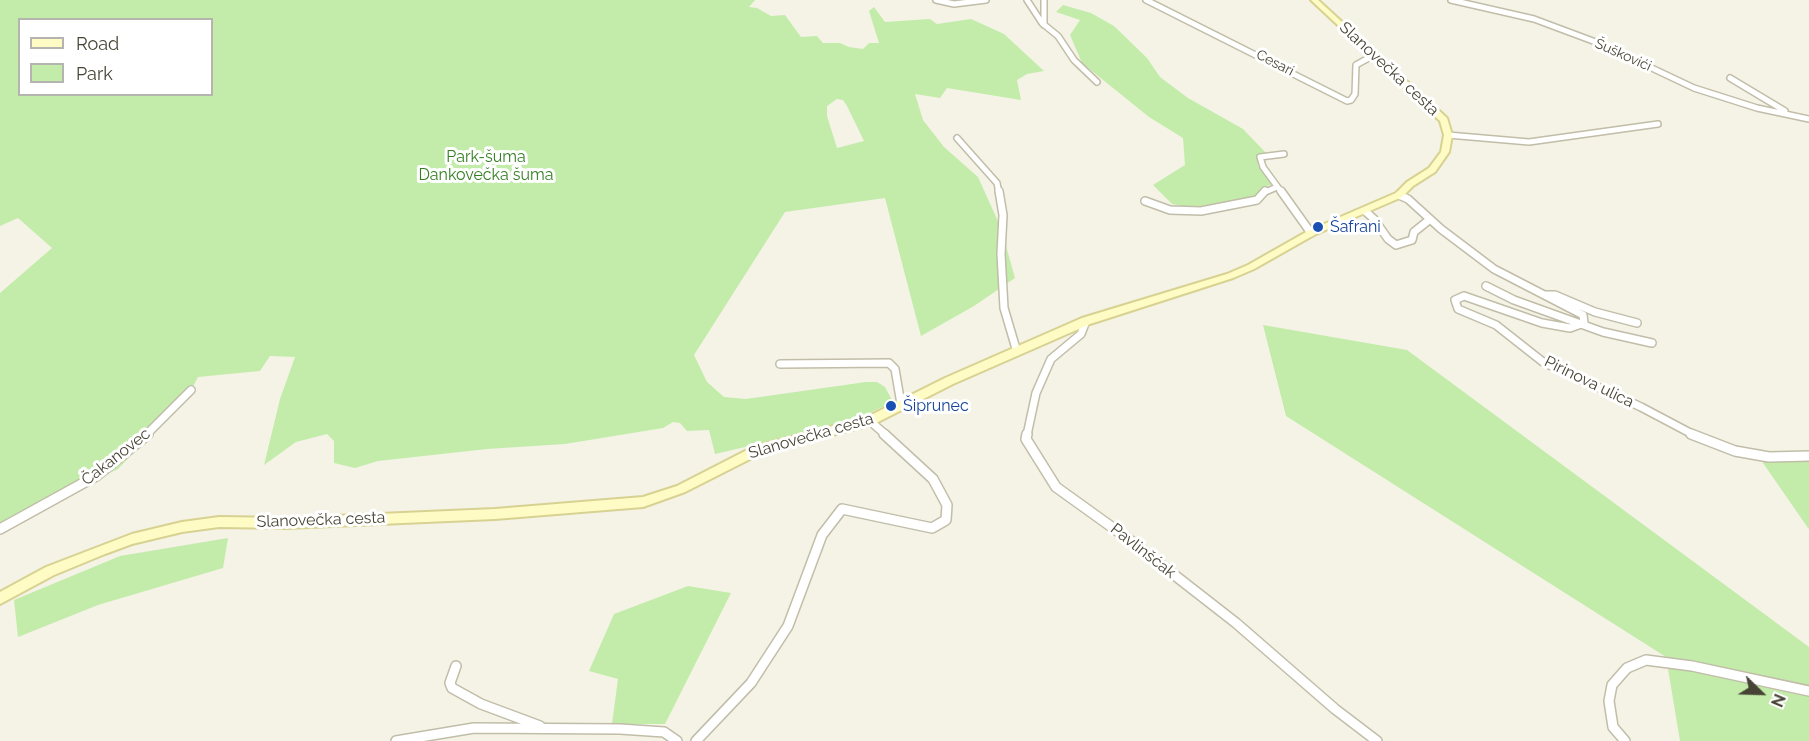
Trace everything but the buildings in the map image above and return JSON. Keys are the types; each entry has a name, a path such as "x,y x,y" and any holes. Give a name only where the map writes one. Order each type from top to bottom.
{"street":[{"path":"939,1 968,3 987,0"},
{"path":"1027,0 1044,25 1058,36 1074,60 1097,82"},
{"path":"1044,0 1044,25"},
{"name":"Cesari","path":"1146,0 1347,101 1351,100 1355,94 1356,65 1374,55"},
{"name":"Slanovečka cesta","path":"0,598 78,559 158,531 219,522 287,523 495,514 643,502 681,489 757,450 870,421 901,404 1086,321 1230,276 1251,267 1311,233 1399,195 1410,184 1432,170 1445,152 1448,135 1444,120 1314,0"},
{"name":"Šuškovići","path":"1451,0 1544,22 1630,57 1694,88 1728,100 1809,119"},
{"name":"Šuškovići","path":"1730,78 1793,116"},
{"path":"1448,135 1529,142 1658,124"},
{"path":"957,138 997,183 1003,215 1001,254 1004,308 1017,352"},
{"path":"1284,154 1260,157 1263,167 1311,233"},
{"path":"1146,201 1170,210 1201,211 1257,200 1265,191 1277,187"},
{"path":"1399,195 1418,207 1429,220 1494,269 1583,315 1584,323 1580,324"},
{"path":"1365,211 1374,219 1388,239 1396,245 1412,240 1414,232 1429,220"},
{"path":"1486,286 1514,300 1603,332 1652,343"},
{"path":"1542,295 1555,295 1595,312 1637,323"},
{"name":"Pirinova ulica","path":"1580,324 1570,328 1552,326 1464,296 1455,300 1458,309 1496,325 1543,362 1641,406 1693,435 1735,451 1769,457 1809,456"},
{"name":"Pavlinšćak","path":"1086,321 1081,334 1051,359 1036,393 1026,439 1056,487 1127,538 1236,623 1335,709 1377,741"},
{"path":"780,364 890,363 895,369 901,404"},
{"name":"Čakanovec","path":"0,529 96,476 143,439 191,390"},
{"path":"696,741 751,683 788,626 822,535 842,510 932,528 946,520 947,505 933,479 870,421"},
{"path":"1625,741 1613,728 1609,701 1612,685 1628,668 1646,660 1692,666 1809,692"},
{"path":"456,666 450,683 452,688 481,704 544,728"},
{"path":"396,741 474,728 620,729 664,732 677,741"}],"green space":[{"name":"Park-šuma Dankovečka šuma","path":"0,0 755,0 749,7 757,8 771,16 785,15 801,37 817,36 823,43 840,43 863,49 869,43 879,43 869,11 874,7 885,22 930,19 937,24 971,19 1004,34 1044,71 1027,74 1017,80 1021,100 947,88 940,98 915,94 923,120 944,147 978,177 1001,228 1015,278 974,306 921,336 885,198 785,212 694,355 707,382 724,397 746,399 877,382 885,387 893,402 848,423 715,454 709,430 687,431 680,423 673,422 663,428 565,444 487,449 378,461 355,468 334,463 334,441 327,434 296,442 264,465 280,399 295,357 270,356 260,371 198,377 188,396 118,469 0,526 0,293 52,248 18,218 0,226","holes":["837,99 843,100 864,141 837,148 827,116 827,106"]},
{"path":"1063,5 1091,13 1114,26 1147,58 1160,77 1188,98 1243,129 1268,155 1257,155 1258,166 1272,184 1263,188 1254,197 1198,209 1172,204 1153,185 1185,165 1183,138 1149,117 1082,63 1070,35 1080,20 1056,12"},
{"path":"1263,325 1407,350 1809,647 1809,741 1680,741 1666,657 1286,416"},
{"path":"1754,450 1809,459 1809,529 1808,528"},
{"path":"228,538 223,568 98,605 18,637 14,600 120,556"},
{"path":"688,586 731,593 665,724 612,724 618,679 589,671 614,614"}],"place":[{"name":"Šafrani","path":"1318,227"},
{"name":"Šiprunec","path":"891,406"}]}
